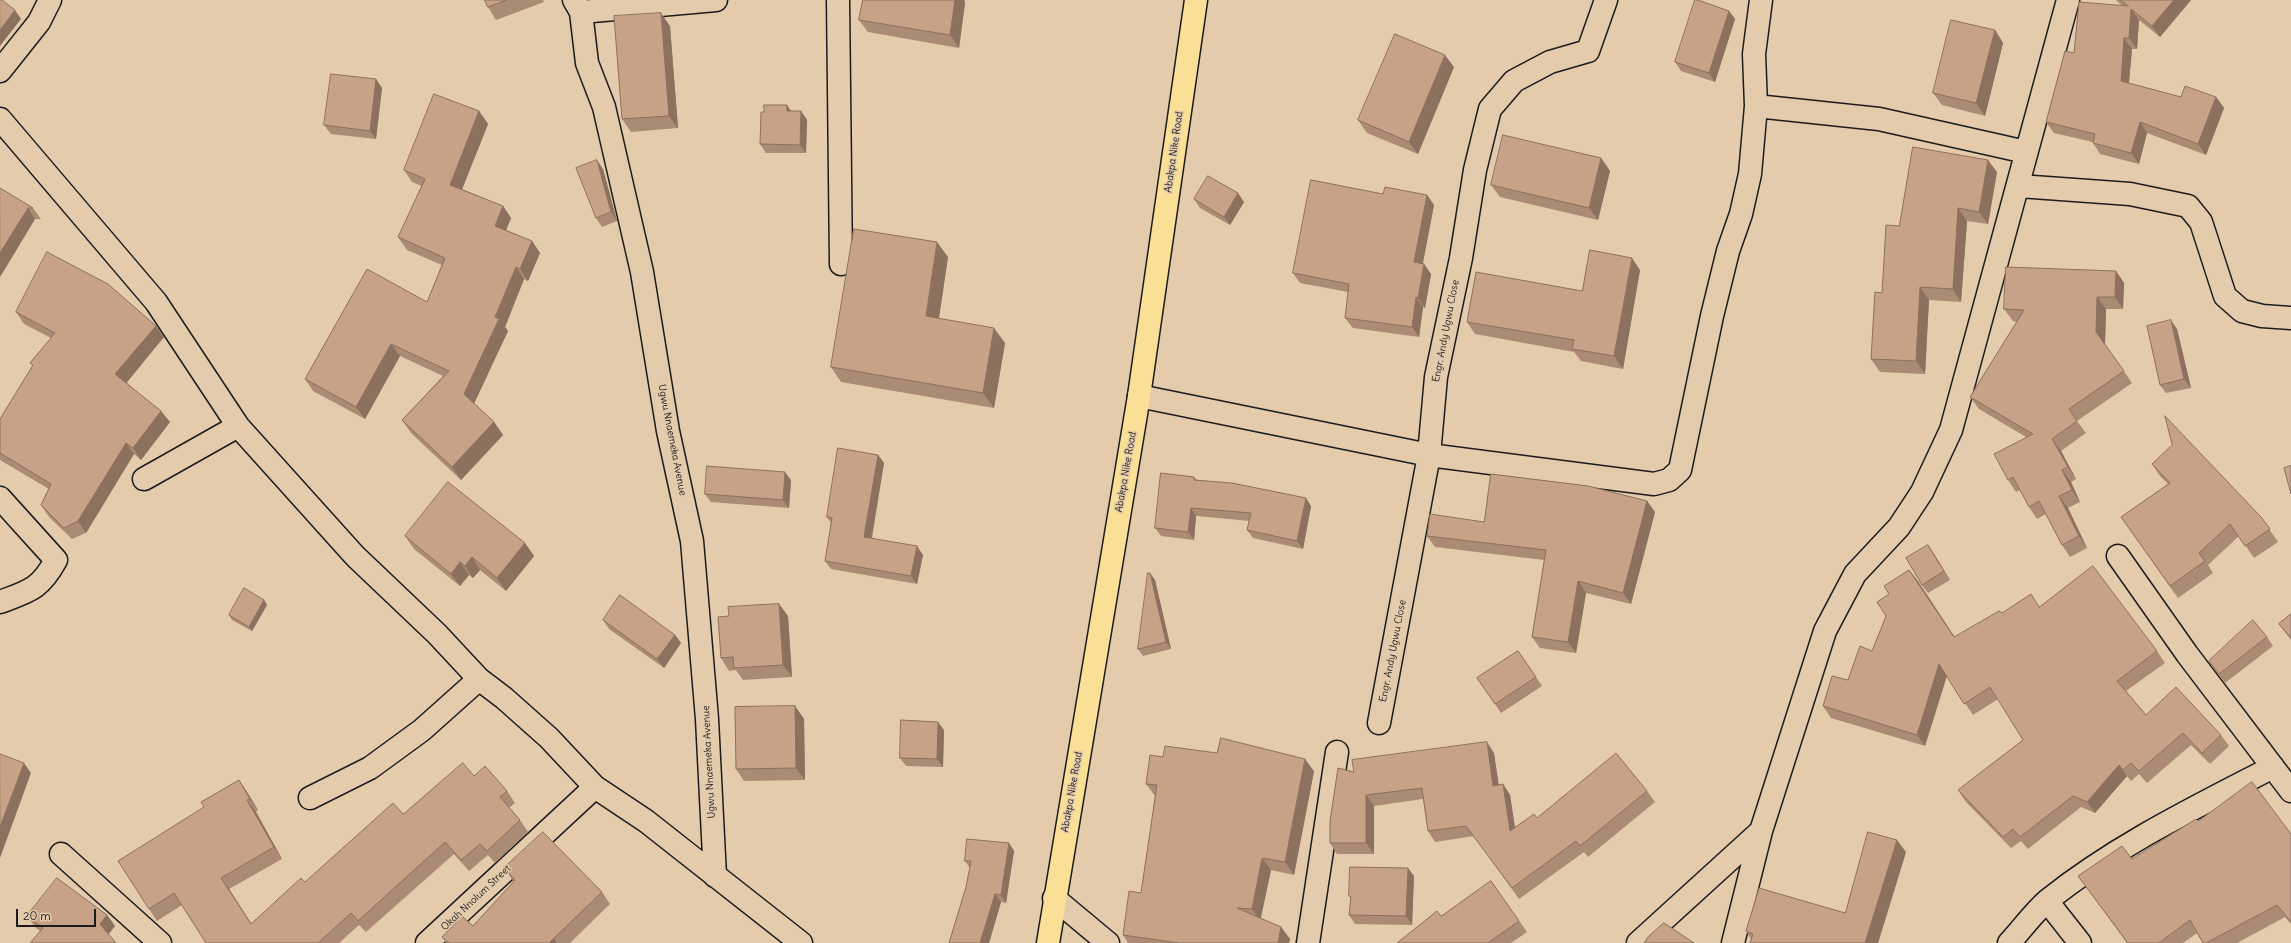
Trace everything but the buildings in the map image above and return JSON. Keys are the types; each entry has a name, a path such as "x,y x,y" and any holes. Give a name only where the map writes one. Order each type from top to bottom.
{"main road":[{"name":"Abakpa Nike Road","path":"1048,943 1054,898 1139,396 1196,0"}],"street":[{"path":"0,71 39,22 50,0"},
{"path":"577,6 618,9 716,0"},
{"path":"838,0 841,264"},
{"name":"Engr. Andy Ugwu Close","path":"1380,723 1429,455 1436,377 1461,258 1475,170 1490,109 1514,81 1550,62 1588,51 1606,0"},
{"path":"1139,396 1429,455 1654,484 1669,480 1680,470 1712,316 1728,252 1741,214 1750,174 1756,106 1754,54 1761,0"},
{"path":"1733,943 1761,831 1825,631 1855,574 1899,527 1922,492 1951,430 2019,186 2026,152 2068,0"},
{"name":"Ugwu Nnaemeka Avenue","path":"577,6 587,63 604,107 642,272 668,430 692,541 707,719 715,876"},
{"path":"1756,106 1879,119 2026,152"},
{"path":"0,119 156,302 238,426 355,556 437,634 479,680 504,698 538,728 595,787 646,821 801,943"},
{"path":"2019,186 2130,194 2188,206 2201,222 2226,296 2242,311 2262,316 2291,318"},
{"path":"144,479 238,426"},
{"path":"0,498 56,560 48,575 33,590 0,602"},
{"path":"2118,556 2187,654 2291,791"},
{"path":"310,798 370,768 422,730 479,680"},
{"path":"1308,943 1337,752"},
{"path":"2009,943 2047,901 2121,848 2162,824 2273,767"},
{"name":"Okah Nnolum Street","path":"427,943 595,787"},
{"path":"1638,943 1761,831"},
{"path":"61,854 160,943"},
{"path":"1054,898 1108,943"},
{"path":"2047,901 2080,943"}]}
